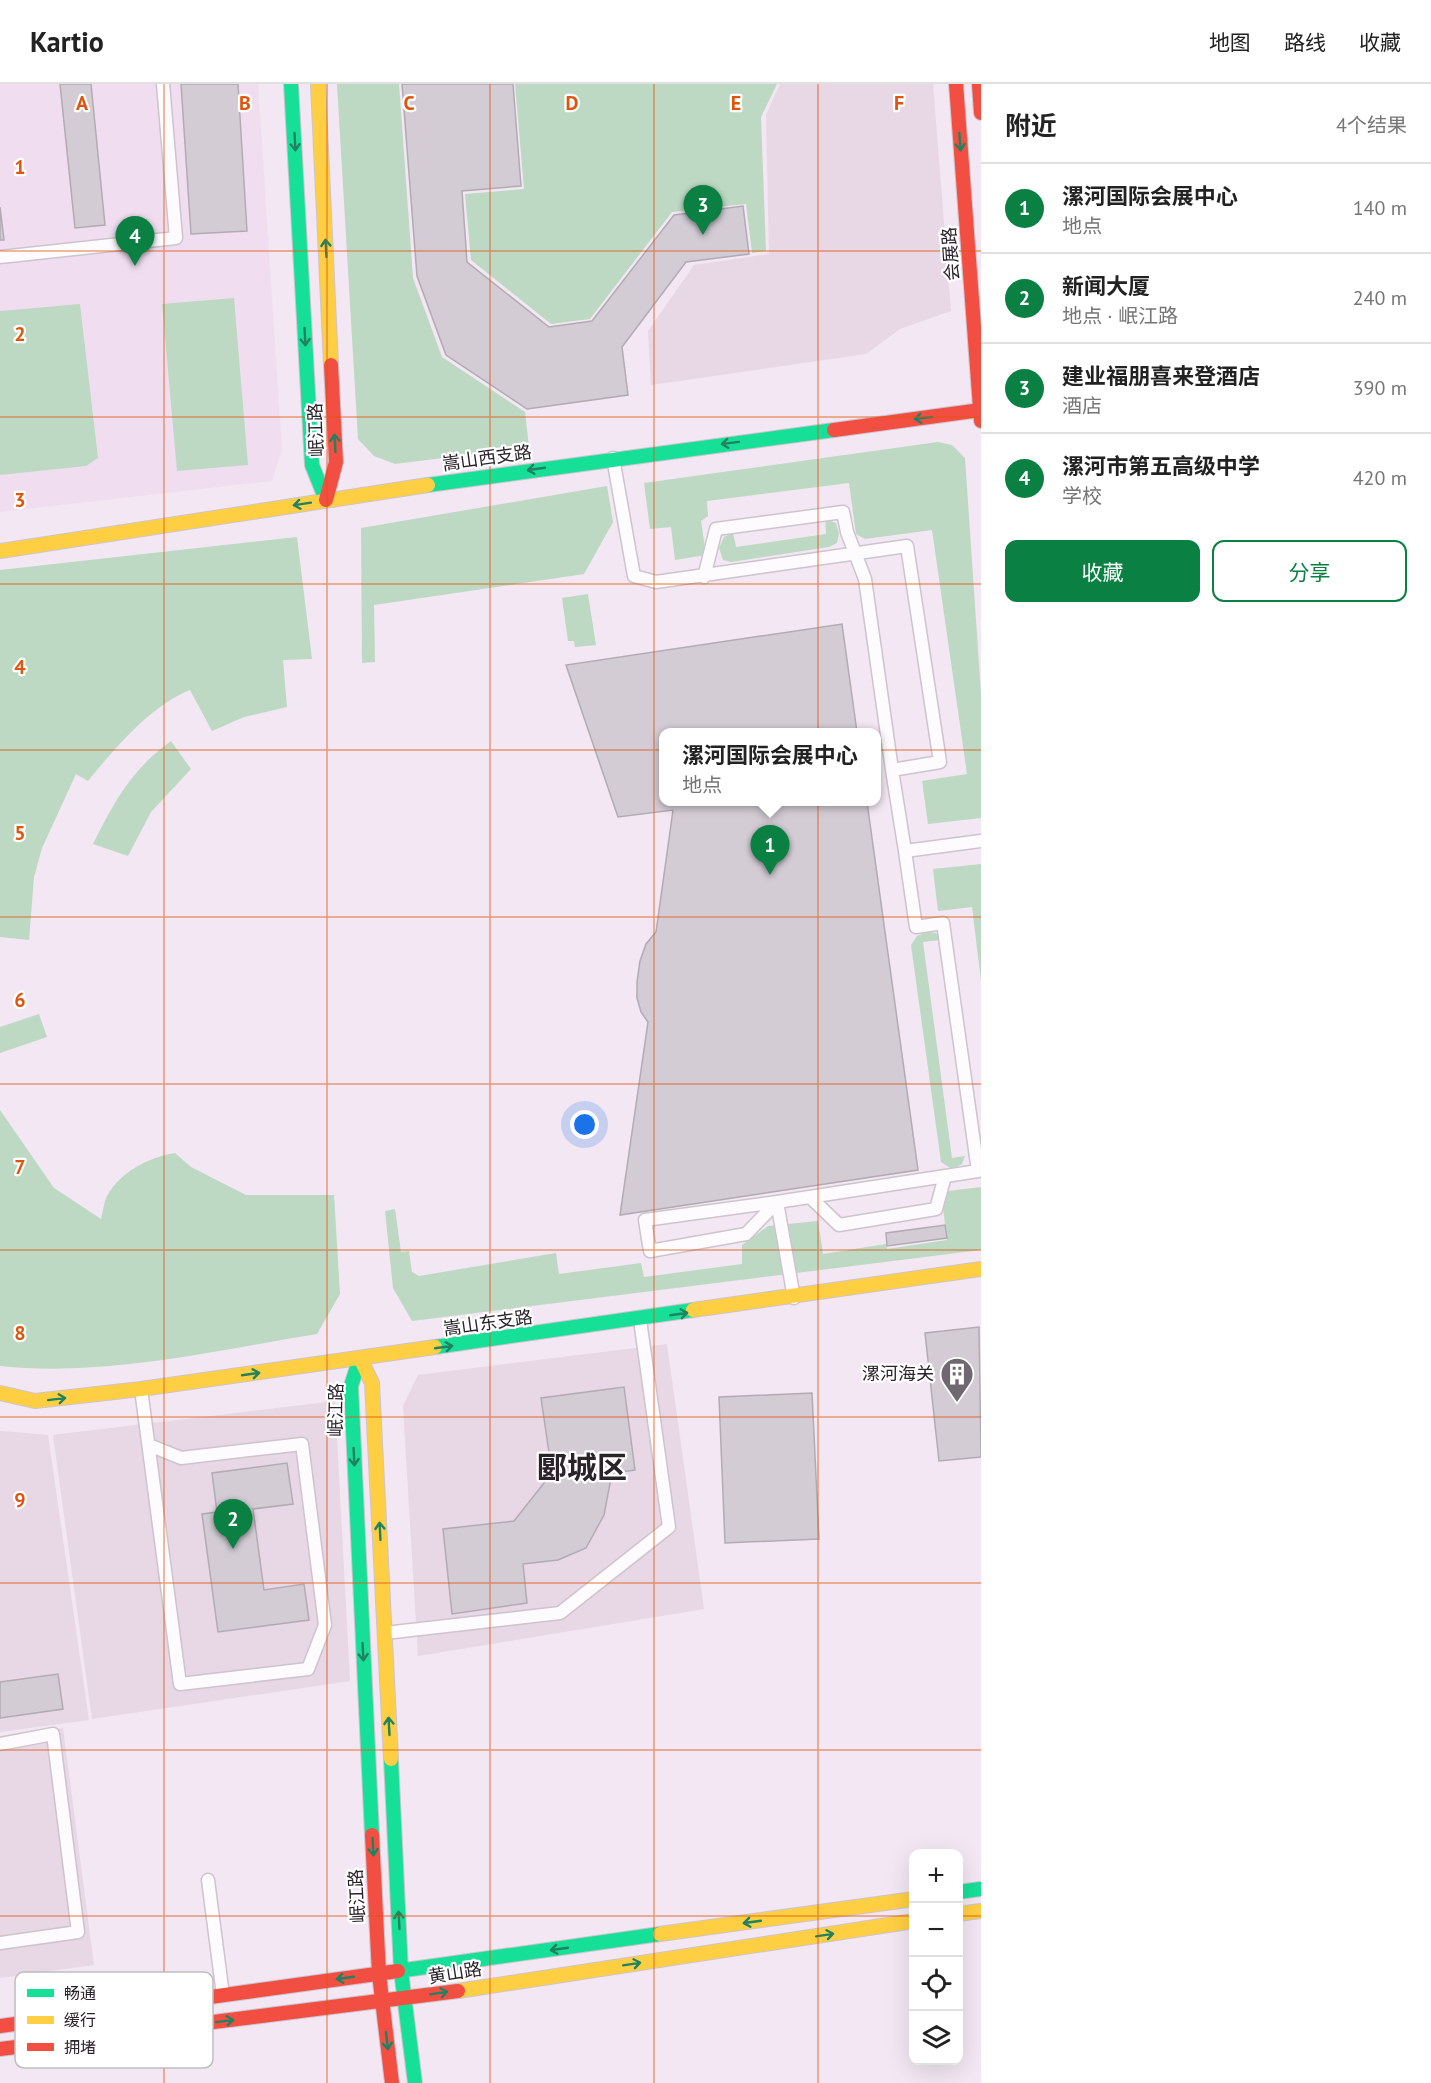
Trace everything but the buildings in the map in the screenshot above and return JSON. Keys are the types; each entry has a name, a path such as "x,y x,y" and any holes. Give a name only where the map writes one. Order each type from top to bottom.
{"street":[{"path":"0,257 176,238 163,84"},
{"name":"岷江路","path":"291,84 312,465 326,500"},
{"name":"岷江路","path":"318,84 336,462 326,500"},
{"name":"会展路","path":"956,84 981,422"},
{"path":"979,84 981,113"},
{"name":"嵩山西支路","path":"0,551 613,458 981,410"},
{"path":"613,458 634,576 656,582 704,577 907,546 940,762 892,770"},
{"path":"704,577 716,529 843,512 847,532 865,579 916,927 944,923 978,1171 645,1220 650,1251 746,1234 777,1202"},
{"path":"905,852 981,841"},
{"path":"810,1197 839,1225 936,1209 945,1176"},
{"path":"777,1202 794,1298"},
{"name":"嵩山东支路","path":"0,1393 35,1401 141,1389 794,1298 981,1269"},
{"path":"385,1633 560,1613 669,1527 640,1320"},
{"name":"岷江路","path":"360,1358 372,1383 401,1971 415,2083"},
{"name":"岷江路","path":"360,1358 351,1386 379,1974 392,2083"},
{"path":"141,1389 180,1684 308,1669 326,1625 302,1444 181,1458 149,1445"},
{"path":"0,1744 53,1734 78,1932 0,1943"},
{"path":"208,1880 223,1995"},
{"path":"963,1891 981,1889"},
{"name":"黄山路","path":"213,1996 909,1900"},
{"path":"963,1913 981,1911"},
{"name":"黄山路","path":"213,2022 404,1999 909,1922"},
{"name":"黄山路","path":"0,2026 15,2024"},
{"name":"黄山路","path":"0,2049 15,2047"}],"shaded area":[{"path":"0,84 258,84 282,449 272,481 0,512"},
{"path":"780,84 933,84 951,311 900,329 866,354 651,385 648,331 694,265 769,254 766,115"},
{"path":"667,1344 704,1609 418,1656 403,1406 418,1375"},
{"path":"335,1401 350,1681 92,1719 53,1435"},
{"path":"0,1431 48,1435 89,1720 0,1732"},
{"path":"63,1728 94,1965 43,1972 15,1972 15,1976 0,1978 0,1737"}],"green space":[{"path":"337,84 399,84 413,278 442,357 525,412 529,447 395,464 374,456 358,439"},
{"path":"515,84 777,84 761,117 766,251 752,253 746,204 672,212 590,319 551,324 471,260 465,194 524,189"},
{"path":"234,298 248,465 177,471 162,304"},
{"path":"80,304 98,458 86,466 0,475 0,311"},
{"path":"938,442 952,445 965,458 981,694 981,818 928,824 922,781 967,774 932,530 865,539 856,534 849,483 707,501 708,516 701,521 706,555 675,560 671,527 650,529 644,483"},
{"path":"607,486 613,522 584,574 374,605 375,662 362,663 361,528"},
{"path":"825,519 836,523 839,534 837,543 829,547 731,562 723,560 719,548 724,537 733,533 736,547 826,534"},
{"path":"297,537 312,659 283,660 287,707 244,717 212,731 190,690 175,697 147,717 88,781 76,774 42,848 34,877 29,940 0,937 0,570"},
{"path":"588,594 596,645 575,647 574,641 568,641 562,598"},
{"path":"171,741 191,769 151,812 128,856 93,844 108,814 134,775"},
{"path":"981,864 981,981 972,907 938,911 933,869"},
{"path":"927,932 936,933 940,940 923,942 952,1158 965,1156 962,1164 952,1169 941,1162 911,945 917,936"},
{"path":"39,1014 47,1037 0,1053 0,1027"},
{"path":"0,1110 54,1188 101,1219 107,1196 119,1180 145,1162 175,1153 191,1167 246,1195 334,1195 340,1294 317,1334 159,1361 80,1368 0,1366"},
{"path":"981,1187 981,1250 412,1321 393,1288 385,1211 395,1209 401,1252 409,1251 412,1272 419,1276 556,1253 559,1274 641,1263 644,1277 742,1264 742,1245 768,1226 818,1221 823,1254 886,1244 887,1249 947,1240 942,1201 948,1191"}],"traffic: fast":[{"path":"291,84 312,465 326,500"},
{"path":"428,485 834,430"},
{"path":"435,1347 693,1310"},
{"path":"360,1358 351,1386 372,1835"},
{"path":"391,1759 401,1971 415,2083"},
{"path":"963,1891 981,1889"},
{"path":"398,1971 660,1934"}],"traffic: slow":[{"path":"318,84 331,365"},
{"path":"0,551 428,485"},
{"path":"693,1310 981,1269"},
{"path":"0,1393 35,1401 141,1389 435,1347"},
{"path":"360,1358 372,1383 391,1759"},
{"path":"660,1934 909,1900"},
{"path":"963,1913 981,1911"},
{"path":"458,1991 909,1922"}],"traffic: jam":[{"path":"956,84 981,421"},
{"path":"979,84 981,113"},
{"path":"326,500 336,462 331,365"},
{"path":"834,430 981,410"},
{"path":"372,1835 379,1974 392,2083"},
{"path":"213,1997 398,1971"},
{"path":"213,2022 458,1991"},
{"path":"0,2026 15,2024"},
{"path":"0,2049 15,2047"}],"place":[{"name":"建业福朋喜来登酒店","path":"703,235"},
{"name":"漯河市第五高级中学","path":"135,266"},
{"name":"漯河国际会展中心","path":"770,875"},
{"name":"漯河海关","path":"957,1403"},
{"name":"新闻大厦","path":"233,1549"}],"district":[{"name":"郾城区","path":"582,1468"}]}
